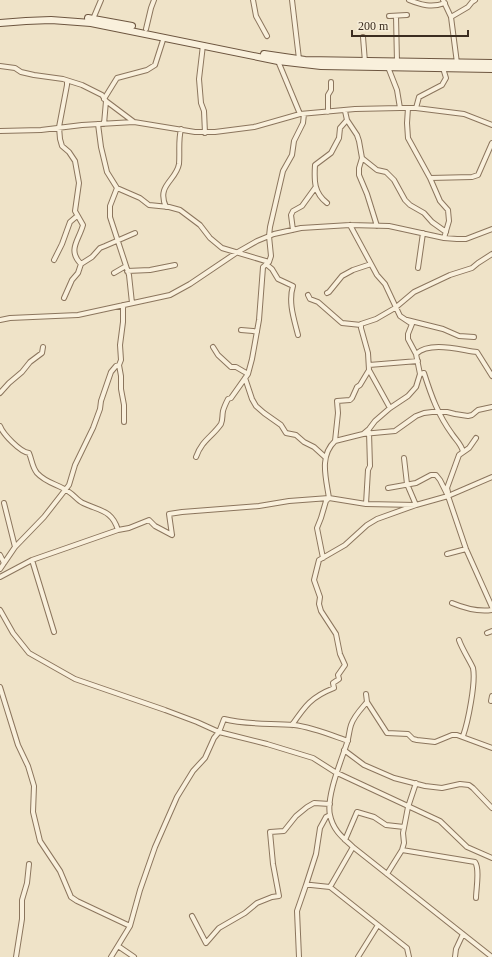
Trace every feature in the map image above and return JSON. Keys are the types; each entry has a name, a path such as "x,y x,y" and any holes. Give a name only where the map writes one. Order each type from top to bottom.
{"street":[{"path":"93,19 101,0"},
{"path":"146,29 154,0"},
{"path":"253,0 256,16 267,36"},
{"path":"292,0 299,59"},
{"path":"409,0 431,6 437,6 444,2 451,17 457,63"},
{"path":"451,17 468,7 475,0"},
{"path":"0,20 23,17 53,16 93,19 299,59 365,62 492,63"},
{"path":"389,16 407,16"},
{"path":"396,16 397,62"},
{"path":"0,24 26,21 75,21 164,37 278,61 321,66 492,69"},
{"path":"104,124 105,100 117,78 147,70 155,66 164,37"},
{"path":"363,37 365,62"},
{"path":"203,45 199,79 201,103 204,111 205,133"},
{"path":"196,457 201,446 214,433 221,423 223,419 223,411 228,399 231,398 247,376 260,320 263,267 271,256 269,236 271,218 283,171 292,156 294,141 303,123 302,114 278,61"},
{"path":"0,66 15,68 28,74 63,79 82,85 98,92 105,100 134,122"},
{"path":"388,67 397,90 400,108"},
{"path":"416,108 418,97 442,85 446,78 444,68"},
{"path":"67,81 60,127 60,143 70,152 75,161 79,183 76,207 77,216 82,222 83,226 74,249 79,262 82,264"},
{"path":"328,112 328,95 331,90 331,82"},
{"path":"0,131 41,130 60,127 134,122 205,133 254,127 302,114 355,109 400,108 416,108 464,114 492,125"},
{"path":"408,108 408,138 430,178 440,201 448,210 449,222 444,238"},
{"path":"345,111 347,120 357,135 362,158 359,168 360,175 377,226"},
{"path":"327,203 321,198 315,188 315,165 331,152 339,138 340,128 347,120"},
{"path":"98,124 101,147 108,172 117,188 134,195 150,205 180,210 200,225 222,248 267,263 272,268 278,279 293,286 293,317 298,335"},
{"path":"166,207 163,201 163,194 166,184 177,170 179,164 179,135 181,129"},
{"path":"430,178 472,177 478,175 492,143"},
{"path":"362,158 377,170 386,172 394,180 402,196 410,205 424,213 432,222 446,232"},
{"path":"117,188 110,206 110,213 131,285 132,303"},
{"path":"293,230 291,215 293,211 302,206 315,188"},
{"path":"54,260 70,222 77,216"},
{"path":"0,320 10,318 78,315 170,295 180,291 236,253 257,241 269,236 293,230 326,225 390,226 444,238 466,239 492,229"},
{"path":"350,225 377,275 385,284 401,318 412,324 408,334 408,339 416,354 420,374 416,387 412,392 375,421 369,432 370,466 368,470 366,504"},
{"path":"64,298 72,280 78,273 82,264 92,257 100,248 135,233"},
{"path":"418,268 423,233"},
{"path":"308,295 310,299 318,302 342,323 361,325 376,319 395,308 414,292 450,275 472,268 478,262 492,254"},
{"path":"327,293 342,276 353,270 371,264"},
{"path":"114,273 127,269 150,270 175,265"},
{"path":"123,305 123,322 120,346 121,360 119,365 124,405 124,422"},
{"path":"405,320 442,329 458,336 474,337"},
{"path":"361,325 366,343 369,370 390,408"},
{"path":"241,330 257,332"},
{"path":"213,347 231,367 236,367 247,376 252,399 256,406 280,425 286,433 296,435 304,442 314,447 325,457"},
{"path":"0,393 22,372 30,362 42,353 43,348"},
{"path":"416,354 419,351 429,348 447,348 477,352 492,376"},
{"path":"369,365 418,361"},
{"path":"0,569 15,547 44,517 64,489 69,485 75,465 93,428 110,372 119,365"},
{"path":"335,441 338,413 337,401 350,400 369,370"},
{"path":"420,374 424,373 437,412 462,447 463,452"},
{"path":"323,558 317,528 322,518 328,498 324,467 325,457 329,447 335,441 369,432 395,431 416,416 424,413 447,412 468,416 472,415 478,410 492,406"},
{"path":"0,426 19,448 24,452 29,453 33,467 41,477 64,489 82,503 109,514 116,523 118,530"},
{"path":"448,496 447,488 457,458 469,448 476,438"},
{"path":"404,458 407,484 416,505"},
{"path":"388,488 416,483 431,475 436,475 440,480 448,496 466,548 492,608 487,610 466,608 452,603"},
{"path":"292,725 303,709 320,694 334,688 333,682 339,679 338,675 344,665 336,634 321,611 319,604 320,597 315,584 315,575 319,560 345,545 366,525 377,519 416,505 448,496 492,477"},
{"path":"0,576 32,560 118,530 129,528 148,520 155,526 172,535 169,514 328,498 366,504 416,505"},
{"path":"4,503 15,547"},
{"path":"391,504 394,513"},
{"path":"447,554 466,548"},
{"path":"0,555 4,563"},
{"path":"32,560 54,632"},
{"path":"0,610 13,633 29,652 75,679 191,719 219,732 267,744 313,758 336,772 440,821 467,846 492,858"},
{"path":"487,634 492,631"},
{"path":"459,640 472,667 474,680 463,736"},
{"path":"0,687 18,745 28,766 34,786 34,819 40,841 44,849 60,871 71,896 77,901 130,926"},
{"path":"366,694 367,702 388,733 408,734 413,739 422,742 435,742 452,735 463,736 475,743 492,748"},
{"path":"367,702 353,720 350,727 348,741 336,772 330,804 330,815 335,831 353,847 492,956"},
{"path":"111,957 130,926 140,890 155,847 167,820 178,797 194,771 205,758 214,738 219,732 224,718 237,722 292,725 323,732 348,741"},
{"path":"344,750 364,765 382,772 385,775 442,788 460,784 469,785 492,808"},
{"path":"387,874 402,850 408,807 416,783"},
{"path":"192,916 206,942 219,928 244,913 252,906 264,899 279,896 273,864 270,832 284,831 296,816 314,803 330,804"},
{"path":"345,840 357,812 374,818 386,825 404,827"},
{"path":"299,957 296,911 316,854 320,828 326,817 330,815"},
{"path":"330,888 353,847"},
{"path":"402,850 476,862 478,871 476,898"},
{"path":"16,957 22,919 22,900 27,883 29,864"},
{"path":"306,885 330,888 407,948 409,957"},
{"path":"358,957 378,925"},
{"path":"455,957 456,949 463,934"},
{"path":"118,946 134,957"}]}
